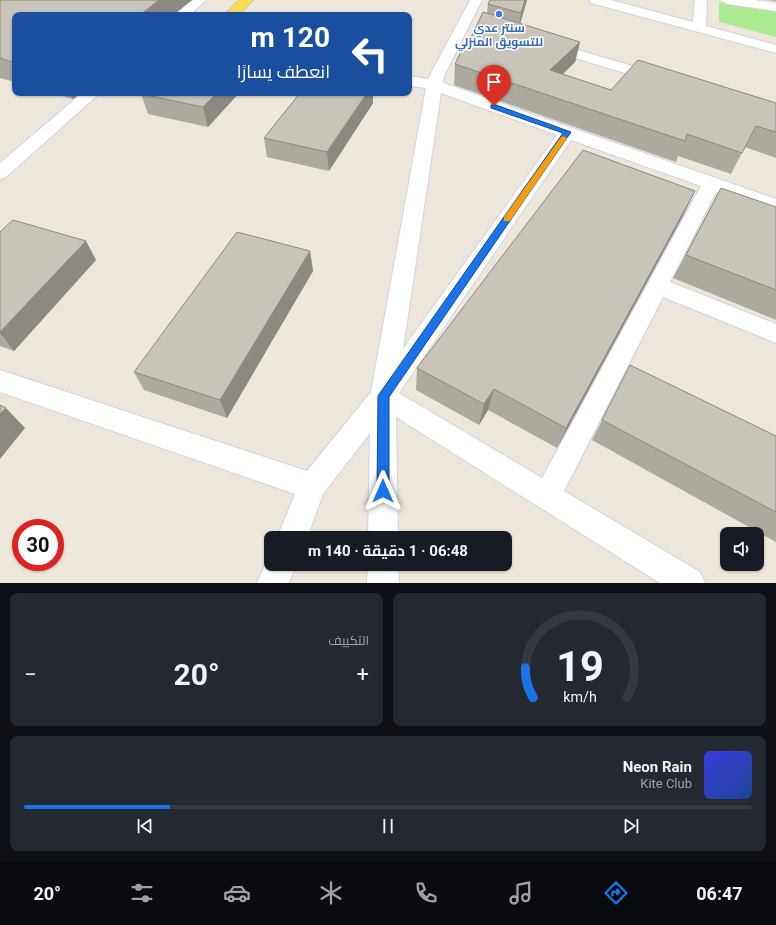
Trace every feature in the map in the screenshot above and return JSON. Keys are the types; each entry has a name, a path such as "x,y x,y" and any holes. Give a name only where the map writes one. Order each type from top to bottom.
{"main road":[{"path":"234,12 247,0"}],"street":[{"path":"186,12 200,0"},
{"path":"383,531 383,396 434,85 436,76 473,23 476,0"},
{"path":"596,0 776,49"},
{"path":"699,28 700,0"},
{"path":"727,0 776,7"},
{"path":"534,41 670,82"},
{"path":"412,81 434,85 776,206"},
{"path":"0,173 89,96"},
{"path":"295,531 312,486 383,396 568,132"},
{"path":"547,496 626,370 657,286 712,184"},
{"path":"657,286 776,334"},
{"path":"0,381 312,486"},
{"path":"383,396 689,583"},
{"path":"273,583 278,571"},
{"path":"383,571 383,583"}],"green space":[{"path":"719,2 776,10 776,37 719,22"}],"building":[{"path":"0,0 159,0 144,12 12,12 12,62 0,58"},
{"path":"490,0 525,0 521,13 488,4"},
{"path":"483,12 580,42 550,70 611,90 638,60 776,103 776,132 756,126 742,153 687,134 685,141 455,64 465,43 468,44"},
{"path":"151,96 214,96 203,107"},
{"path":"298,96 365,96 327,152 264,138"},
{"path":"583,150 695,191 566,428 494,389 484,404 417,368"},
{"path":"721,188 776,207 776,290 686,255"},
{"path":"13,220 86,241 0,332 0,232"},
{"path":"237,232 310,251 220,400 134,372"},
{"path":"630,365 776,436 776,512 602,420"},
{"path":"0,405 6,408 0,414"}],"slow traffic":[{"path":"507,219 564,138"}],"place":[{"name":"سنتر عدي للتسويق المنزلي","path":"499,14"}],"route":[{"path":"383,491 383,396 568,132 494,106"}]}
